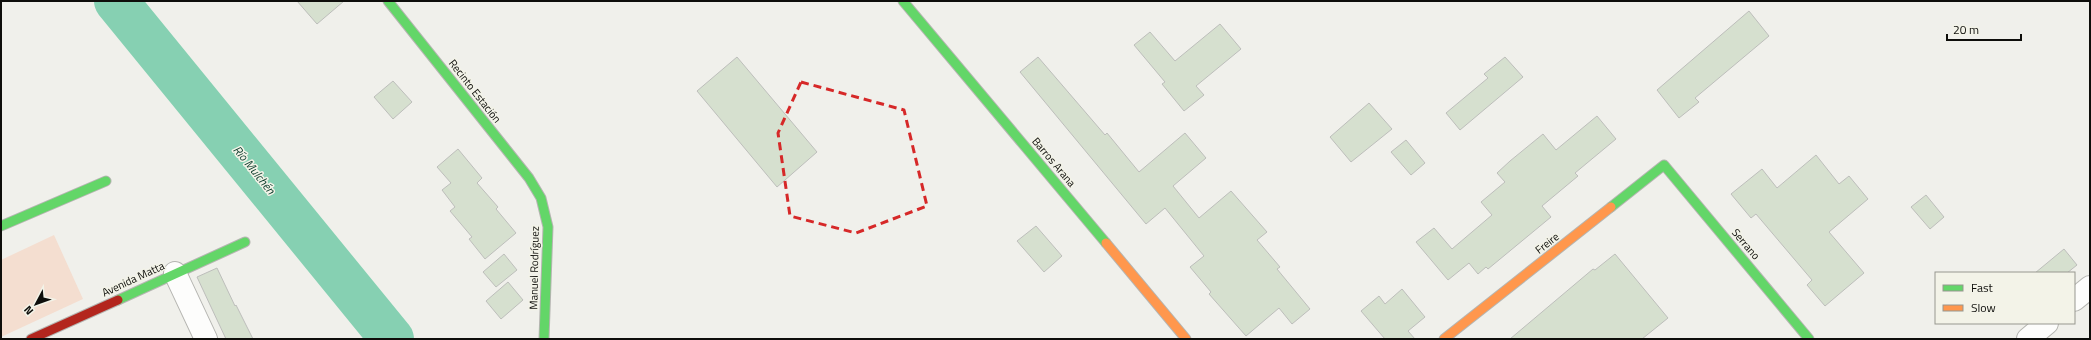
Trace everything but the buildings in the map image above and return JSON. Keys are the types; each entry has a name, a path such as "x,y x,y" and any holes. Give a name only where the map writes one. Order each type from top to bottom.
{"street":[{"name":"Recinto Estación","path":"388,1 529,178 541,198"},
{"name":"Barros Arana","path":"903,1 1186,339"},
{"name":"Freire","path":"1444,339 1664,165"},
{"name":"Serrano","path":"1664,165 1809,339"},
{"path":"1,226 106,181"},
{"name":"Manuel Rodríguez","path":"541,198 548,227 544,339"},
{"name":"Avenida Matta","path":"37,338 245,242"},
{"path":"175,274 206,339"},
{"path":"2075,299 2090,287"},
{"path":"2028,339 2046,324"}],"highlighted area":[{"path":"801,82 904,110 927,206 856,233 790,216 778,133"}],"shaded area":[{"path":"54,235 83,299 1,337 1,260"}],"waterway":[{"name":"Río Mulchén","path":"116,1 392,339"}],"traffic: fast":[{"path":"388,1 529,178 541,198 548,227 544,339"},
{"path":"903,1 1106,243"},
{"path":"1611,207 1664,165 1809,339"},
{"path":"1,226 106,181"},
{"path":"118,300 245,242"}],"traffic: slow":[{"path":"1444,339 1611,207"},
{"path":"1106,243 1186,339"}],"traffic: jam":[{"path":"31,339 118,300"}]}
